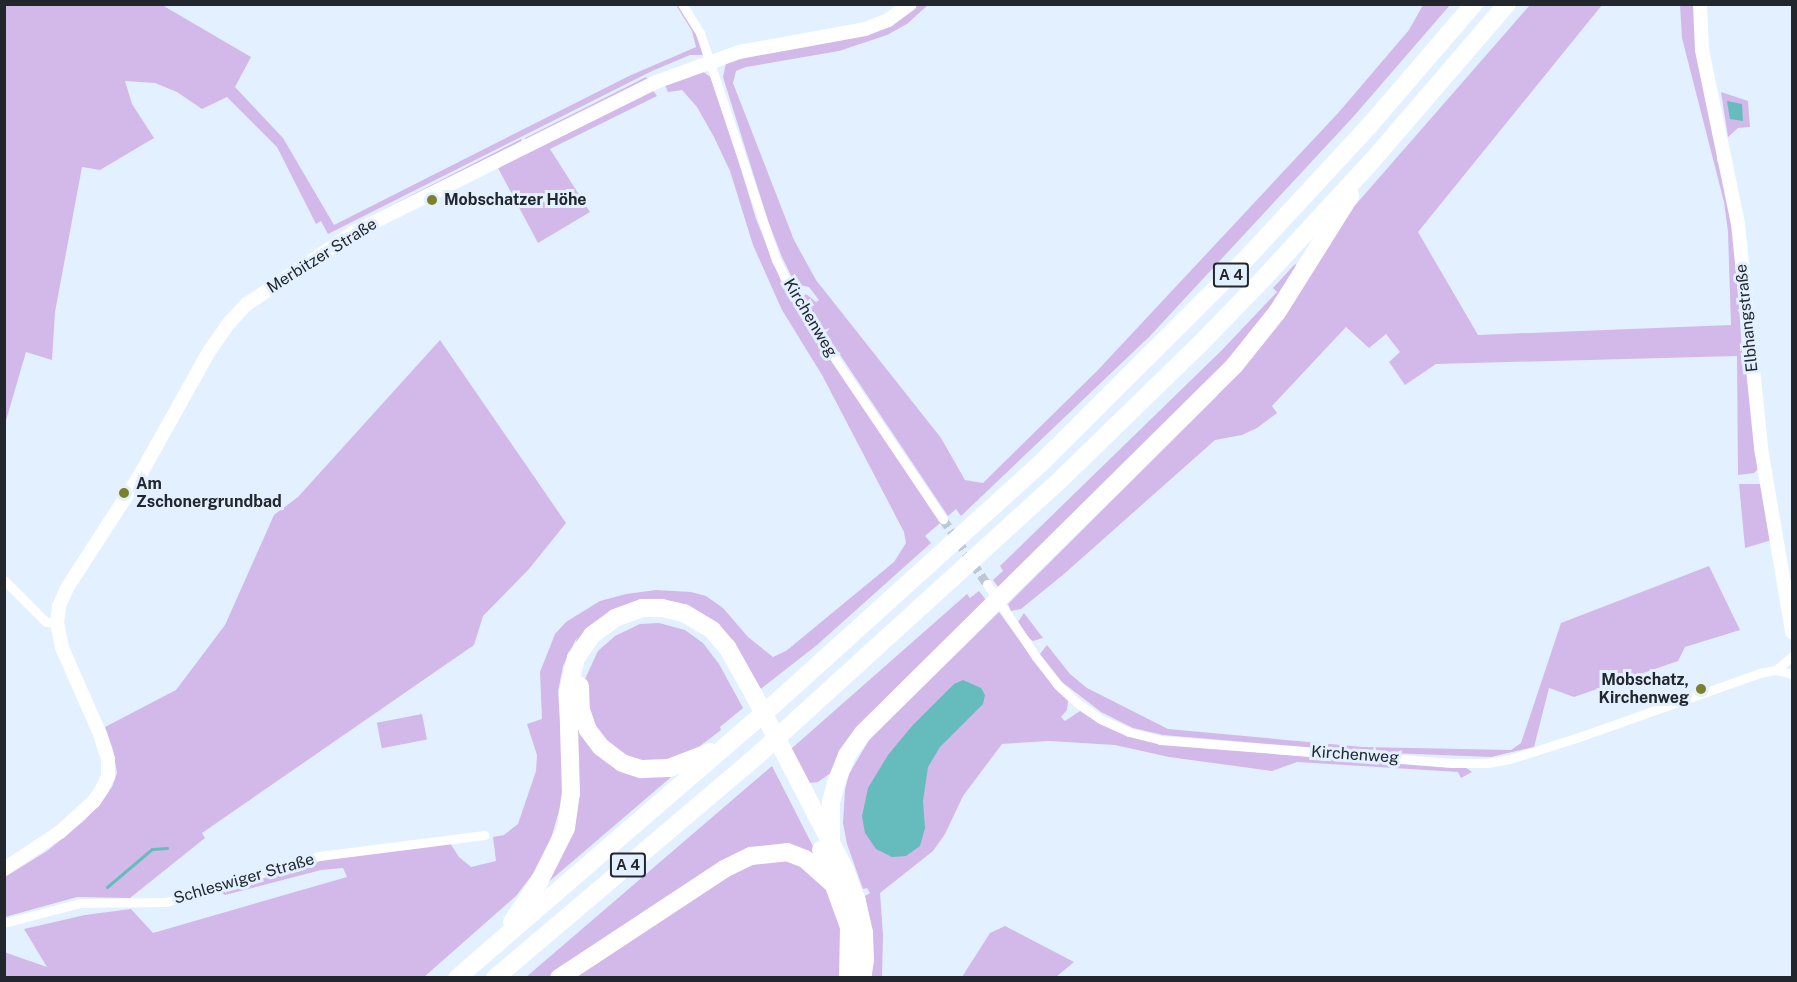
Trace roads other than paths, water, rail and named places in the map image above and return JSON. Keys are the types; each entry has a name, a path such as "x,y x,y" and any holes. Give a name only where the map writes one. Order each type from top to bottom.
{"highway":[{"name":"A 4","path":"457,978 730,744 970,529 1180,327 1369,126 1474,4"},
{"name":"A 4","path":"495,978 760,753 1067,474 1198,346 1371,162 1507,4"},
{"path":"862,978 865,960 861,919 856,898 831,844 831,802 847,756 863,733 1248,350 1278,311 1371,162"},
{"name":"A 4","path":"500,941 539,882 566,828 572,794 569,678 576,658 592,635 615,618 642,608 662,608 684,613 712,630 727,646 831,844"},
{"path":"730,744 669,768 641,769 622,763 594,739 581,710 580,686 590,657 614,631 641,620 678,623 705,639 723,662 828,862 849,927 848,978"},
{"path":"558,978 724,869 751,856 769,852 796,855 822,871 837,888"}],"street":[{"path":"682,4 700,33 711,61"},
{"name":"Merbitzer Straße","path":"4,869 36,850 81,813 102,789 108,776 108,759 100,734 62,648 57,623 59,606 67,588 124,502 210,350 229,323 247,304 356,231 656,82 739,52 865,29 888,20 910,4"},
{"name":"Elbhangstraße","path":"1700,4 1702,50 1738,224 1761,448 1792,632"},
{"name":"Kirchenweg","path":"711,61 776,260 800,307 943,519"},
{"path":"4,580 46,622 57,623"},
{"name":"Kirchenweg","path":"987,584 1036,657 1057,684 1076,702 1100,719 1129,732 1160,740 1451,763 1487,763 1548,747 1760,673 1776,670 1792,674"},
{"name":"Kirchenweg","path":"1776,670 1792,656"},
{"name":"Schleswiger Straße","path":"4,923 80,903 166,902 319,856 485,835"}],"waterway":[{"path":"107,887 152,849 167,848"}],"tunnel":[{"path":"943,519 987,584"}],"place":[{"name":"Mobschatzer Höhe","path":"432,200"},
{"name":"Am Zschonergrundbad","path":"124,493"},
{"name":"Mobschatz, Kirchenweg","path":"1701,689"}]}
